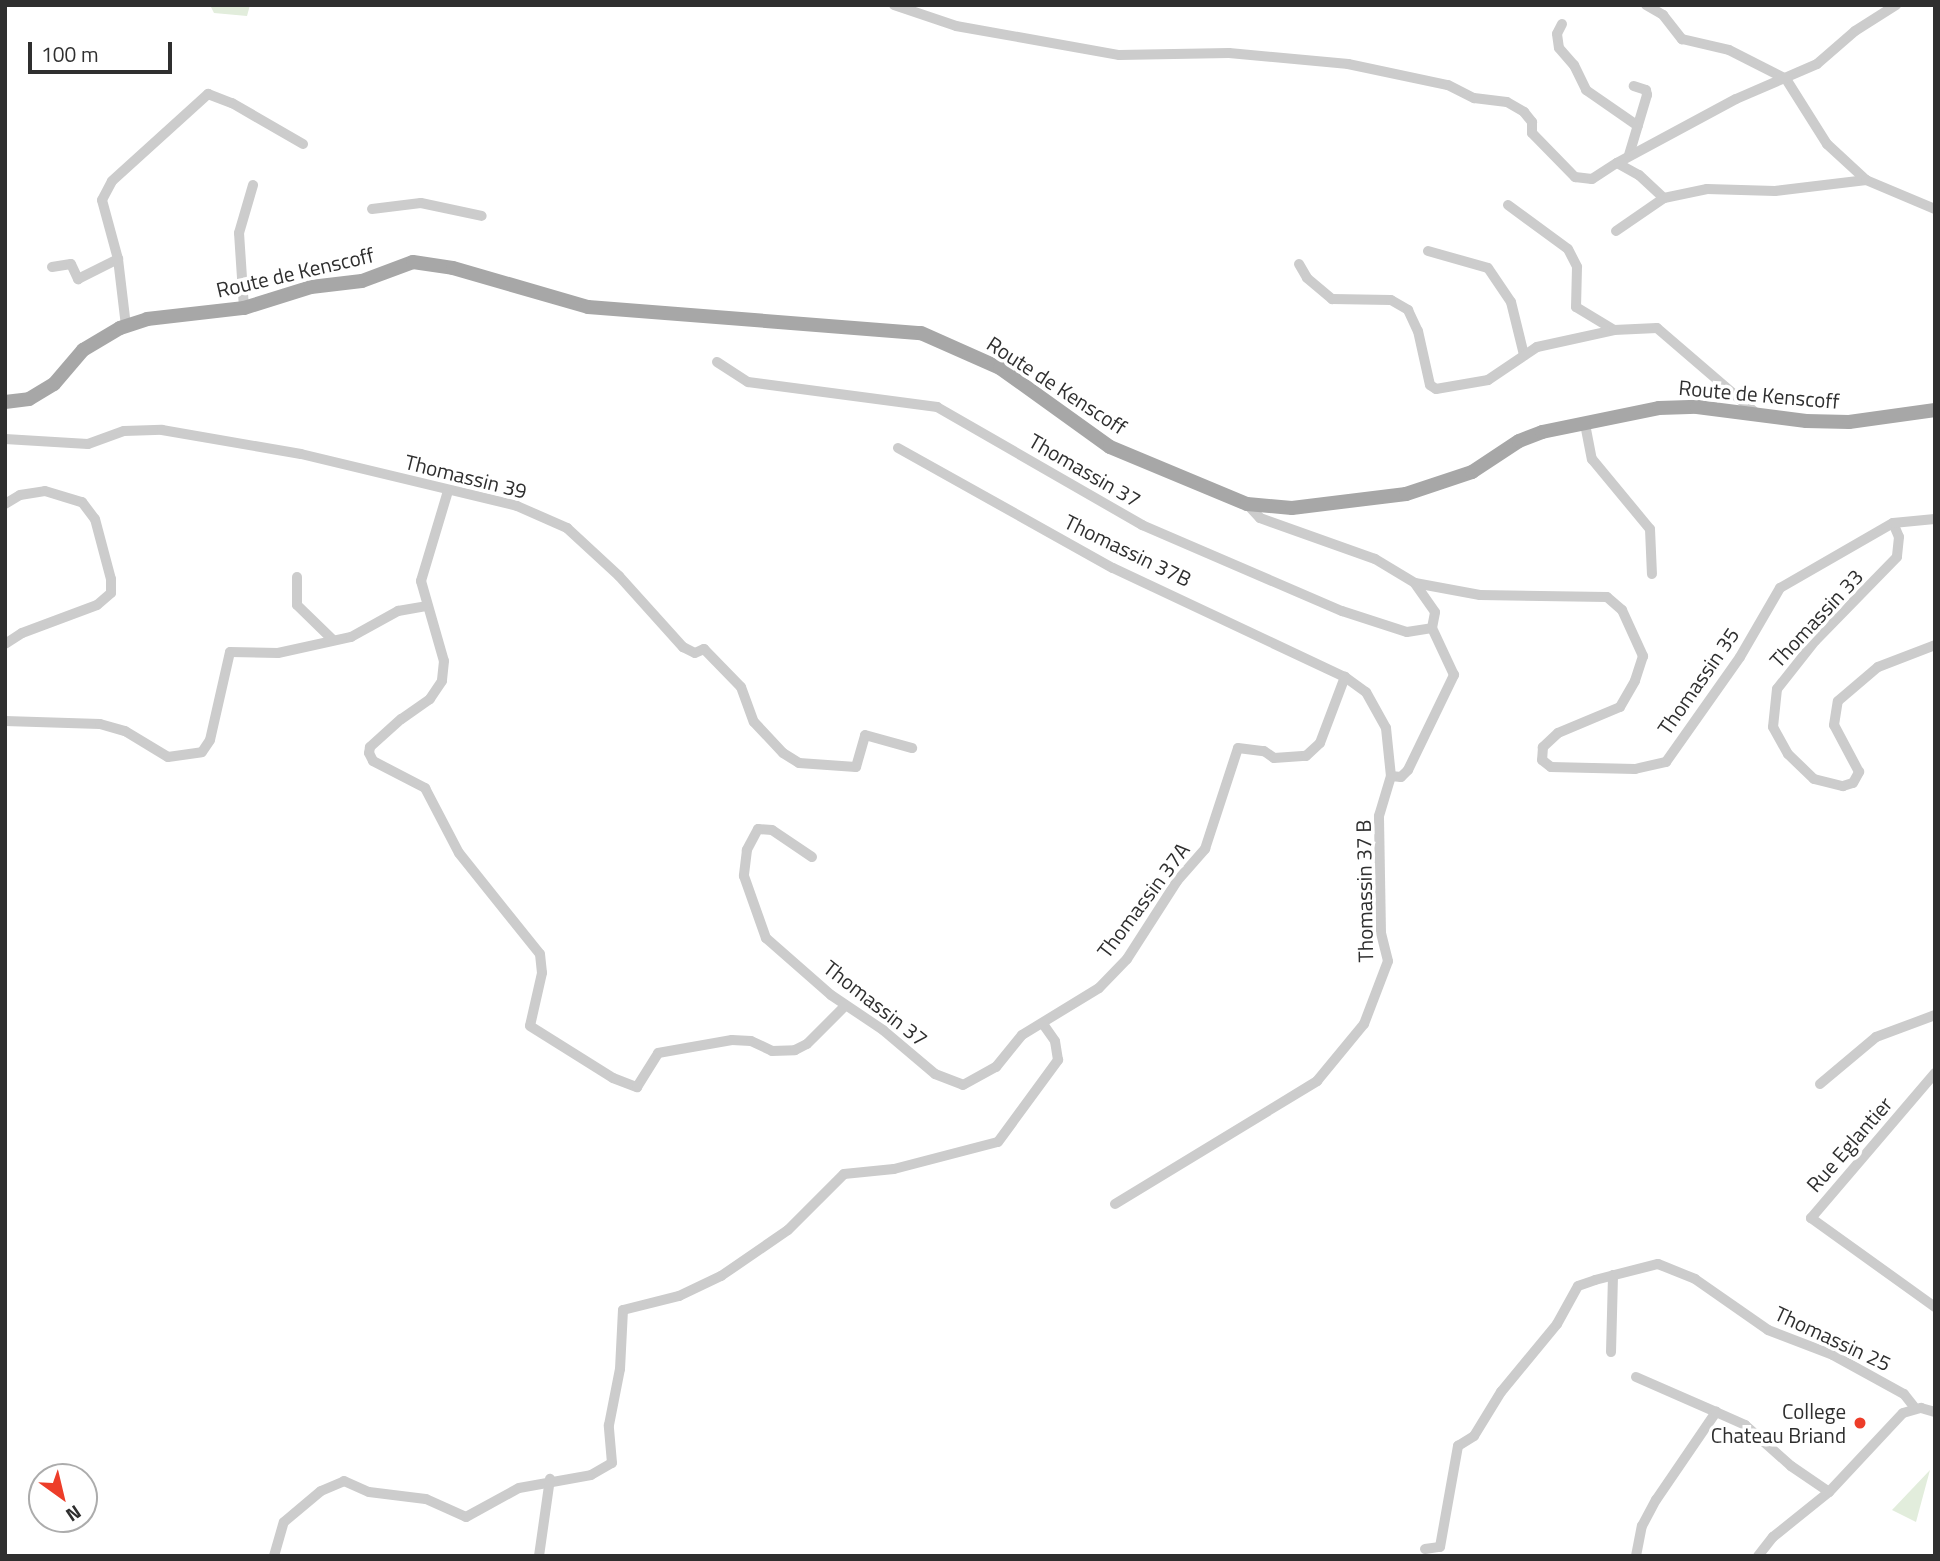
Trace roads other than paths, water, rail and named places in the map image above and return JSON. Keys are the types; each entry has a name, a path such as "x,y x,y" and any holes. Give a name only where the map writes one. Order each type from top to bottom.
{"main road":[{"name":"Route de Kenscoff","path":"5,402 29,399 47,389 83,350 126,326 147,319 244,308 311,287 362,281 412,262 453,268 588,307 920,333 1000,368 1110,447 1247,504 1292,508 1406,494 1472,472 1519,441 1659,408 1697,407 1760,416 1849,422 1935,410"}],"street":[{"path":"894,5 956,26 1119,55 1229,53 1348,64 1448,85 1474,98 1507,102 1524,112 1532,122 1532,133 1575,177 1592,178 1629,155 1735,99 1817,64 1854,31 1896,5"},
{"path":"1646,5 1663,15 1682,39 1729,50 1786,79 1828,144 1866,180 1935,209"},
{"path":"1562,24 1557,34 1559,48 1574,65 1586,90 1638,126"},
{"path":"1629,155 1646,90 1634,86"},
{"path":"126,326 117,259 102,195 185,111 208,94 232,103 303,144"},
{"path":"1617,163 1639,175 1664,198"},
{"path":"1616,231 1664,198 1707,189 1775,191 1866,180"},
{"path":"244,308 239,233 253,185"},
{"path":"372,209 421,203 482,216"},
{"path":"1508,205 1568,249 1577,267 1576,307 1614,330"},
{"path":"1428,251 1488,268 1511,302 1524,355"},
{"path":"52,267 71,264 78,279 117,259"},
{"path":"1298,264 1307,278 1332,299 1391,300 1408,310 1418,331 1430,385 1436,389 1488,380 1537,347 1614,330 1657,328 1760,416"},
{"name":"Thomassin 37","path":"717,362 748,382 937,407 1142,525 1342,611 1407,632 1433,628"},
{"path":"1585,424 1592,459 1650,529 1652,574"},
{"name":"Thomassin 39","path":"5,439 89,444 124,431 162,430 301,454 517,506 567,528 619,576 683,647 695,653 704,649 741,687 754,722 783,753 799,763 856,767 865,735 912,748"},
{"name":"Thomassin 37B","path":"898,449 1113,568 1345,677"},
{"path":"5,503 45,491 66,493 82,502 95,519 111,579 111,593 97,605 22,633 5,645"},
{"path":"448,491 421,581 425,606 444,661 442,681 430,699 370,747 371,757 425,788 459,853 540,954 542,973 530,1026 604,1073 637,1087 658,1053 732,1040 751,1041 772,1051 795,1049 807,1044 845,1006"},
{"path":"1247,504 1260,518 1375,559 1415,583 1435,612 1433,628 1454,675 1408,770 1401,777 1391,776 1387,728 1366,692 1345,677"},
{"name":"Thomassin 35","path":"1415,583 1480,596 1607,597 1622,610 1643,656 1635,681 1620,707 1558,733 1543,747 1542,760 1551,767 1635,769 1666,762 1740,657 1780,588 1893,523 1935,519"},
{"name":"Thomassin 33","path":"1893,523 1899,537 1897,556 1815,641 1777,689 1773,727 1787,754 1814,779 1843,786 1853,783 1858,772 1835,725 1838,701 1878,667 1935,645"},
{"path":"297,577 297,605 333,640"},
{"path":"5,721 100,724 125,731 168,757 202,752 210,740 230,652 278,653 351,637 398,611 425,606"},
{"name":"Thomassin 37A","path":"1043,1024 1099,988 1127,960 1177,881 1205,849 1238,748 1264,751 1274,758 1306,756 1320,743 1345,677"},
{"name":"Thomassin 37 B","path":"1115,1204 1317,1082 1364,1024 1388,961 1381,933 1380,816 1391,776"},
{"name":"Thomassin 37","path":"812,857 772,830 758,829 747,850 744,876 766,938 845,1006 883,1030 935,1074 963,1085 996,1068 1022,1035 1043,1024"},
{"path":"1820,1084 1876,1037 1935,1014"},
{"path":"274,1556 284,1522 321,1491 344,1481 369,1492 426,1499 466,1517 519,1488 550,1479 591,1475 612,1463 609,1425 620,1369 622,1310 679,1296 721,1276 788,1230 845,1174 894,1169 998,1142 1058,1060 1055,1041 1043,1024"},
{"name":"Rue Eglantier","path":"1935,1073 1811,1219 1935,1307"},
{"name":"Thomassin 25","path":"1613,1275 1658,1264 1695,1279 1768,1330 1833,1355 1905,1394 1915,1408 1935,1412"},
{"path":"1425,1549 1440,1547 1458,1446 1474,1436 1501,1392 1557,1324 1577,1286 1613,1275 1611,1352"},
{"path":"1636,1377 1745,1424 1791,1466 1829,1492"},
{"path":"1758,1556 1773,1537 1829,1492 1891,1423 1915,1408"},
{"path":"1636,1556 1642,1526 1656,1500 1716,1412"},
{"path":"539,1556 550,1479"}],"place":[{"name":"College Chateau Briand","path":"1860,1423"}]}
